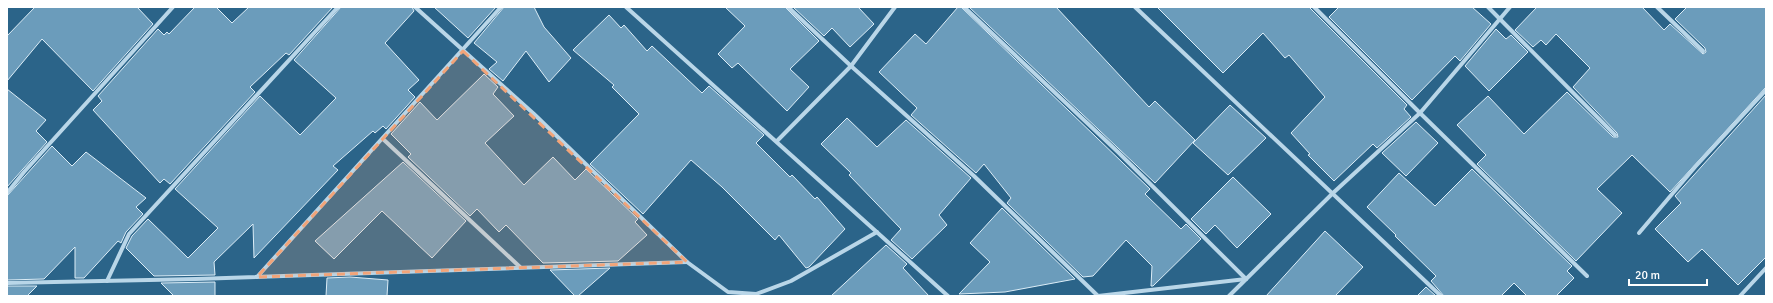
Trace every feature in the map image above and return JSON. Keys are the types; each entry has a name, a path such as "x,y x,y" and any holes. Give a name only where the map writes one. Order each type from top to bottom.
{"street":[{"path":"7,193 24,172 172,7"},
{"path":"106,281 130,234 338,7"},
{"path":"415,7 534,114 687,262 728,292 756,294 791,281 876,232"},
{"path":"257,277 463,51 501,7"},
{"path":"626,7 948,296"},
{"path":"788,7 850,66 974,176 1098,296 1246,279"},
{"path":"777,141 850,66 895,7"},
{"path":"964,7 1118,152 1246,279"},
{"path":"1135,7 1441,296"},
{"path":"1314,7 1587,276"},
{"path":"1488,7 1615,135"},
{"path":"1229,296 1333,193 1420,113 1499,18 1510,7"},
{"path":"1657,7 1703,51"},
{"path":"1639,233 1695,167 1766,90"},
{"path":"383,139 520,267"},
{"path":"7,283 257,277 687,262"},
{"path":"1740,296 1766,268"}],"highlighted area":[{"path":"463,51 687,262 520,267 257,277"}],"building":[{"path":"35,7 137,7 153,24 93,91 42,39 7,81 7,36"},
{"path":"195,7 216,7 232,23 249,7 333,7 289,55 286,53 250,87 255,92 170,184 164,179 160,183 93,110 102,101 98,96 158,29 164,35 167,32 169,34"},
{"path":"341,7 412,7 414,11 385,43 419,80 408,90 415,97 386,129 383,126 375,133 373,131 333,166 338,170 254,258 253,224 214,262 215,275 154,276 126,248 132,236 148,219 188,258 218,228 175,189 260,96 300,135 336,98 294,60"},
{"path":"434,7 496,7 468,38"},
{"path":"504,7 534,7 544,27 571,58 549,82 526,51 503,81 489,69 497,62 474,43"},
{"path":"725,7 785,7 819,41 790,69 809,87 787,111 738,63 732,68 718,54 745,26"},
{"path":"793,7 858,7 874,24 850,47 832,28 824,36"},
{"path":"958,7 961,7 1150,189 1145,194 1181,229 1186,224 1201,239 1153,286 1151,286 1152,266 1126,240 1093,276 1083,277 1007,203 1011,198 984,164 976,173 911,115 917,108 879,72 915,34 926,44"},
{"path":"969,7 1056,7 1149,107 1155,101 1195,140 1155,183"},
{"path":"1157,7 1309,7 1407,105 1404,109 1411,117 1377,148 1373,144 1334,181 1308,155 1310,154 1291,133 1325,97 1289,55 1285,58 1263,33 1223,73"},
{"path":"1339,7 1472,7 1491,24 1460,61 1455,56 1412,100 1329,17"},
{"path":"1537,7 1642,7 1664,30 1670,24 1703,54 1706,52 1705,48 1675,19 1687,7 1766,7 1766,87 1670,192 1632,155 1597,189 1622,213 1576,261 1477,164 1486,155 1457,125 1488,96 1524,134 1567,92 1613,137 1618,137 1617,133 1573,87 1590,68 1556,34 1546,45 1541,40 1533,47 1515,30"},
{"path":"609,15 621,28 624,25 647,51 652,46 702,93 709,86 764,135 756,143 790,177 792,175 815,199 817,197 845,229 809,267 806,268 779,235 775,240 722,187 691,160 643,214 590,164 639,114 612,87 614,85 573,50"},
{"path":"1496,29 1506,39 1511,35 1528,52 1489,91 1465,66"},
{"path":"484,74 498,87 493,94 514,116 485,143 524,185 553,157 575,180 586,169 638,219 635,222 647,235 618,261 543,263 506,225 499,232 477,209 470,216 408,157 411,154 391,134 420,102 437,120"},
{"path":"7,89 46,120 36,131 47,142 7,187"},
{"path":"1766,95 1766,257 1738,285 1702,249 1688,262 1655,229 1681,203 1675,196"},
{"path":"1230,105 1266,138 1228,175 1193,143"},
{"path":"847,118 877,147 906,120 971,178 939,215 947,225 912,259 891,240 901,229 849,175 851,173 821,144"},
{"path":"1416,122 1438,143 1406,176 1382,153"},
{"path":"52,146 72,166 86,152 146,198 136,207 143,214 126,232 121,243 118,241 84,278 75,278 75,247 44,279 7,280 7,196"},
{"path":"403,162 466,221 432,258 382,211 334,259 315,241"},
{"path":"1472,169 1572,266 1567,271 1574,278 1556,296 1527,296 1514,283 1501,296 1444,296 1431,281 1436,276 1367,207 1399,173 1435,206"},
{"path":"1233,177 1271,214 1237,248 1215,225 1206,234 1191,219"},
{"path":"1002,208 1075,279 1005,292 959,294 990,262 970,243"},
{"path":"1325,231 1363,267 1335,296 1266,296"},
{"path":"886,245 907,264 903,268 929,296 831,296"},
{"path":"610,268 578,296 575,296 550,270"},
{"path":"350,277 388,280 387,296 326,296 327,278"},
{"path":"215,282 215,296 174,296 161,283"},
{"path":"7,286 37,286 27,296 7,296"},
{"path":"1426,287 1436,296 1417,296"}]}
